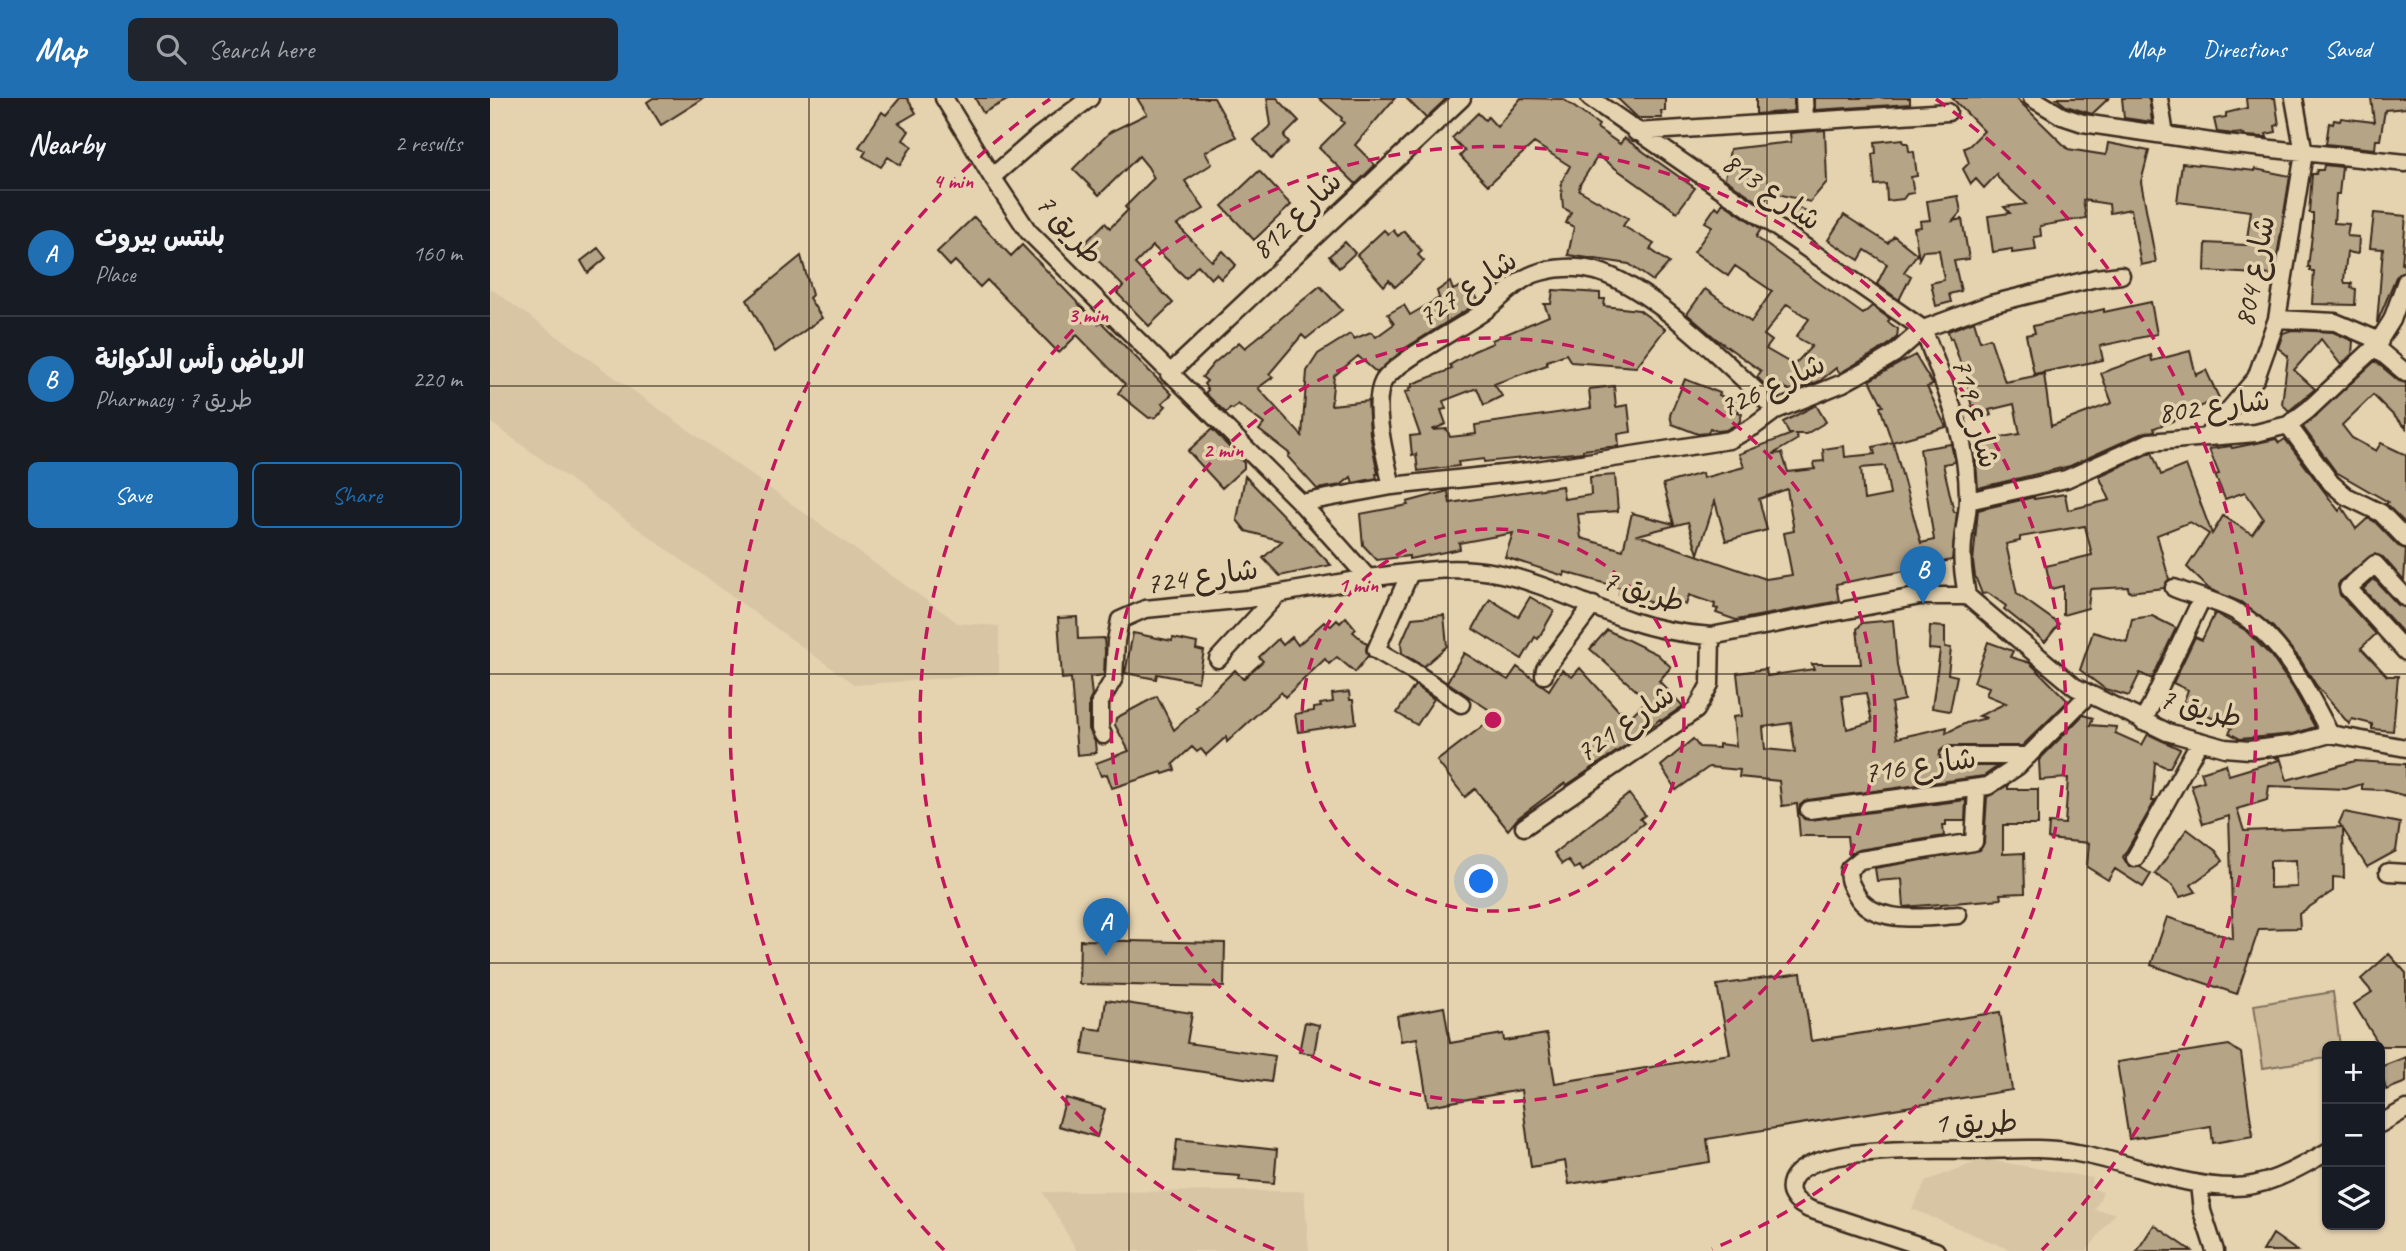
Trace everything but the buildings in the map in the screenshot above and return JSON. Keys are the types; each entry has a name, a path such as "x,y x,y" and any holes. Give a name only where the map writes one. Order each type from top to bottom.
{"street":[{"name":"7 طريق","path":"944,98 1028,231 1301,503 1368,578 1441,568 1476,570 1504,575 1632,621 1676,633 1711,636 1920,596 1967,596 2075,687 2143,722 2225,748 2249,750 2295,744 2330,734 2406,748"},
{"path":"992,177 1090,98"},
{"name":"شارع 812","path":"1169,374 1462,98"},
{"name":"شارع 813","path":"1590,98 1923,329"},
{"path":"1804,98 1805,120"},
{"path":"2032,98 2062,116 2083,122 2304,153 2406,163"},
{"path":"2159,98 2165,135"},
{"name":"شارع 804","path":"2206,437 2256,378 2277,319 2304,153 2294,98"},
{"path":"1636,132 1948,112"},
{"name":"شارع 727","path":"1392,486 1382,441 1379,404 1381,385 1385,378 1402,363 1483,312 1530,275 1551,269 1595,271 1628,284 1672,317 1776,410"},
{"name":"شارع 726","path":"1301,503 1392,486 1530,471 1729,440 1776,410 1854,377 1894,355 1923,329 1991,304 2096,278 2121,275"},
{"name":"شارع 802","path":"1968,501 2066,479 2149,442 2256,433 2288,425 2308,410 2378,344 2396,310 2406,281"},
{"path":"2277,319 2335,322 2378,344 2406,373"},
{"name":"شارع 719","path":"1923,329 1949,396 1959,433 1968,501 1962,567 1967,596"},
{"path":"2288,425 2331,483 2346,496 2381,513 2406,539"},
{"path":"2406,598 2375,564 2348,588 2406,652"},
{"path":"1410,573 1376,650 1461,704"},
{"name":"شارع 724","path":"1103,734 1100,729 1100,702 1114,678 1120,620 1145,609 1247,599 1368,578"},
{"path":"2174,588 2232,609 2261,631 2289,664 2330,734"},
{"path":"1218,659 1279,594"},
{"path":"2143,722 2202,598"},
{"path":"1544,675 1545,669 1593,606"},
{"name":"شارع 721","path":"1524,827 1696,710 1710,684 1711,636"},
{"name":"شارع 716","path":"1809,810 1978,788 2000,780 2028,756 2088,695"},
{"path":"2135,858 2200,741"},
{"path":"1949,756 2028,756"},
{"path":"1958,915 1900,918 1871,910 1860,901 1847,877 1849,869 1860,860 1974,842 1978,788"},
{"path":"2388,872 2406,873"},
{"path":"2385,1121 2406,1109"},
{"name":"طريق 1","path":"1936,1251 1809,1209 1794,1199 1791,1193 1792,1183 1801,1170 1809,1165 1863,1152 1900,1149 2076,1152 2199,1184 2234,1187 2256,1185 2283,1176 2322,1155"},
{"path":"2199,1184 2203,1210 2215,1251"}],"shaded area":[{"path":"490,288 958,623 999,626 999,674 855,685 490,422"},
{"path":"2333,992 2339,1041 2322,1041 2322,1059 2263,1068 2254,1005"},
{"path":"1984,1159 2093,1178 2091,1188 2103,1192 2095,1210 2115,1213 2087,1251 2013,1251 1912,1209 1926,1181"},
{"path":"1304,1191 1309,1251 1077,1251 1043,1192"}],"place":[{"name":"الرياض رأس الدكوانة","path":"1923,604"},
{"name":"بلنتس بيروت","path":"1106,956"}]}
